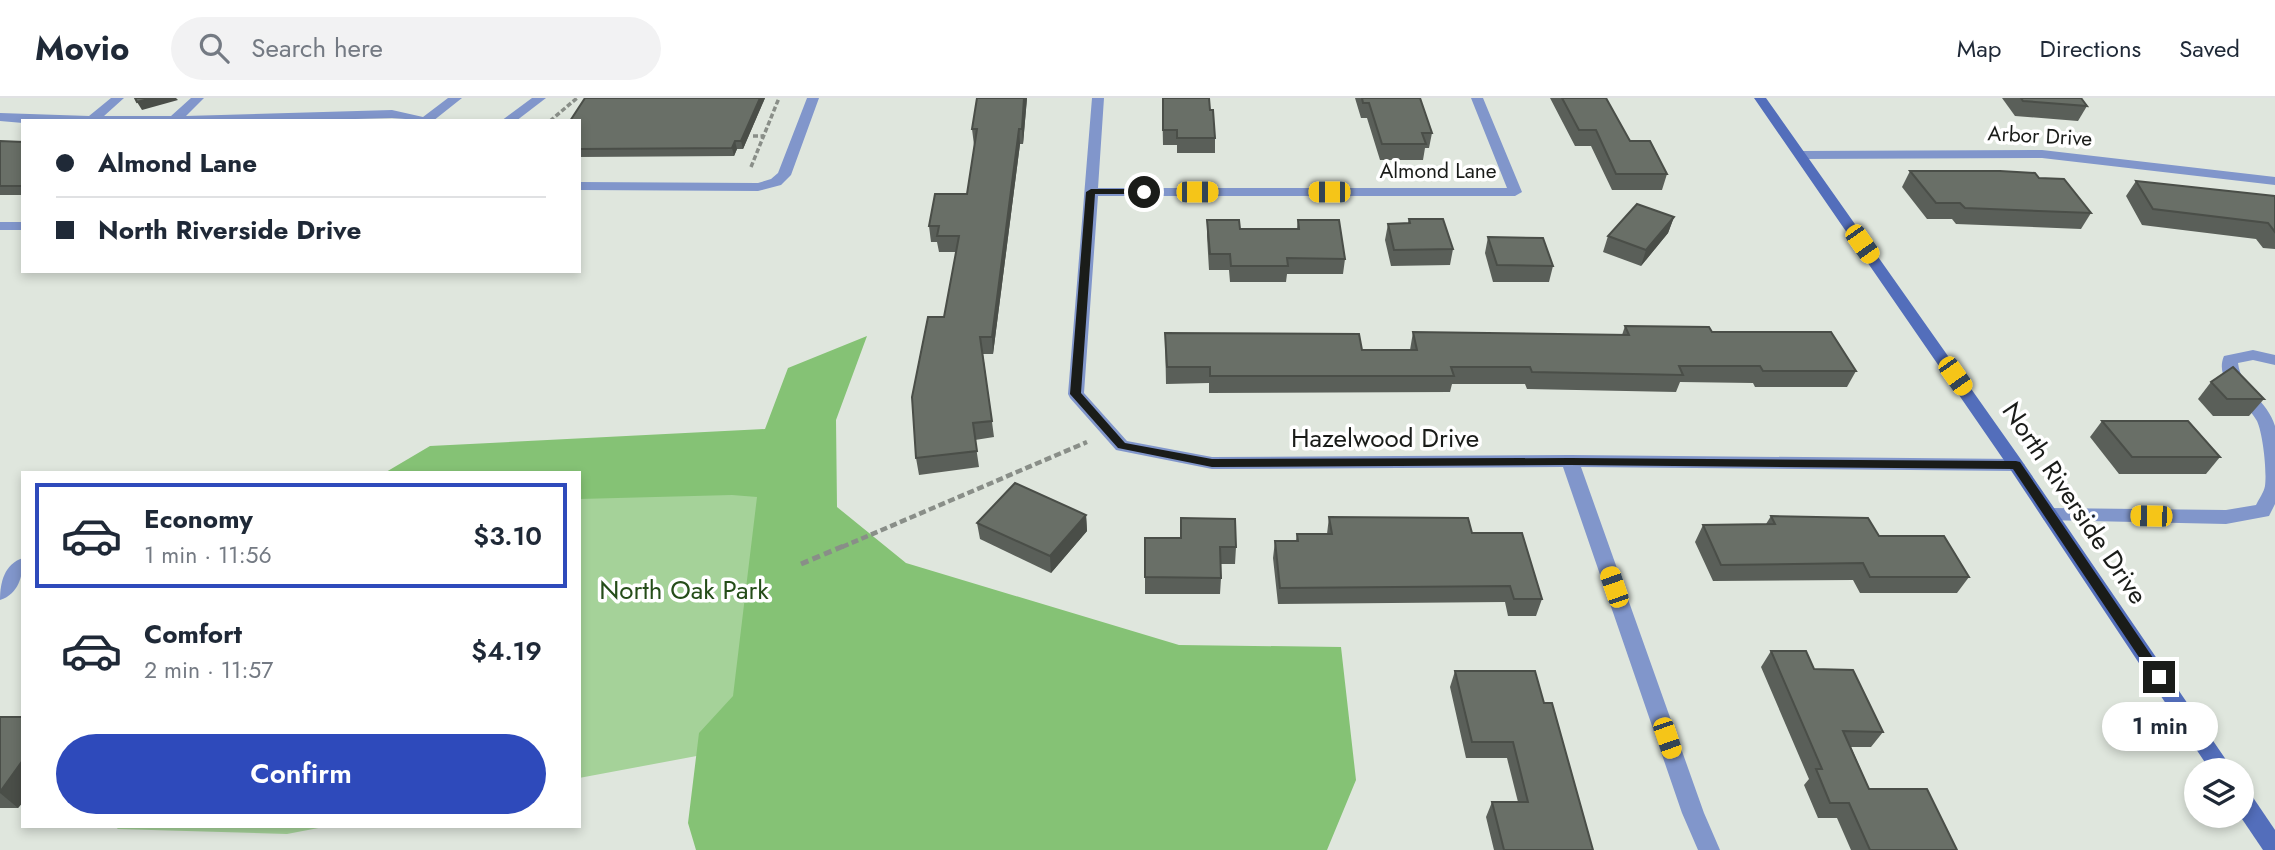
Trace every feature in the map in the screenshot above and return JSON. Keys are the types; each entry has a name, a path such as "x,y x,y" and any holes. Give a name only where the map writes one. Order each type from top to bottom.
{"street":[{"path":"93,119 118,98"},
{"path":"175,119 198,98"},
{"path":"429,119 456,98"},
{"path":"510,119 540,98"},
{"path":"581,186 758,187 773,184 784,175 813,98"},
{"name":"Hazelwood Drive","path":"1098,98 1076,394 1122,446 1212,463 1570,461 2016,465"},
{"name":"Almond Lane","path":"1091,192 1515,192 1478,98"},
{"name":"North Riverside Drive","path":"1760,98 2016,465 2214,758"},
{"path":"210,119 392,114 416,119"},
{"path":"0,117 61,119"},
{"name":"Arbor Drive","path":"1801,155 2042,154 2275,181"},
{"path":"0,226 21,226"},
{"path":"2050,515 2226,517 2263,511 2274,486 2271,441 2265,421 2232,378 2230,360 2253,355 2275,360"},
{"path":"1570,461 1693,813 1709,850"},
{"path":"0,593 21,567"},
{"path":"2254,818 2275,849"}],"path":[{"path":"751,168 779,98"},
{"path":"552,119 575,99 586,100"},
{"path":"753,136 764,136"},
{"path":"801,564 1110,432"}],"green space":[{"path":"867,336 836,420 837,507 906,563 1179,645 1341,647 1356,780 1327,850 696,850 688,823 699,733 733,696 757,497 732,495 581,499 581,471 388,471 430,446 765,429 788,368"},
{"name":"North Oak Park","path":"824,482 750,746 581,778 581,486"},
{"path":"118,828 318,828 287,834"}],"building":[{"path":"135,98 152,98 137,102"},
{"path":"585,98 760,98 741,141 735,141 732,148 581,149 581,119 571,119"},
{"path":"977,98 1024,98 1022,129 1019,129 992,337 980,337 992,421 973,423 977,451 916,458 912,397 928,317 944,317 959,236 937,236 939,226 929,226 935,194 967,194 977,129 972,129"},
{"path":"1163,98 1209,98 1210,110 1213,110 1215,138 1177,138 1177,130 1163,130"},
{"path":"1362,98 1420,98 1432,133 1422,133 1426,144 1382,144 1369,103 1363,103"},
{"path":"1562,98 1606,98 1630,141 1650,141 1667,174 1616,174 1596,130 1579,130"},
{"path":"2021,98 2081,98 2087,106 2023,101"},
{"path":"0,141 21,142 21,186 0,186"},
{"path":"1910,171 2000,171 2035,173 2039,178 2064,179 2091,213 1965,208 1960,203 1936,203"},
{"path":"2136,181 2275,196 2275,232 2268,223 2153,209"},
{"path":"1637,204 1674,217 1646,250 1608,236"},
{"path":"1409,219 1443,219 1453,249 1394,250 1388,224 1410,223"},
{"path":"1207,220 1239,220 1240,229 1299,229 1298,220 1339,220 1345,259 1287,258 1288,266 1231,266 1230,254 1210,254"},
{"path":"1488,237 1543,238 1553,266 1497,265"},
{"path":"1625,326 1709,327 1712,332 1831,332 1856,371 1763,371 1760,366 1679,366 1683,375 1532,372 1530,367 1451,367 1454,376 1210,376 1210,367 1167,367 1165,333 1359,334 1362,350 1417,350 1413,332 1629,335"},
{"path":"2233,367 2264,399 2227,399 2211,382"},
{"path":"2102,421 2188,421 2220,457 2132,457"},
{"path":"1015,483 1086,515 1050,556 977,523"},
{"path":"1771,516 1868,518 1879,536 1944,536 1969,577 1870,577 1863,563 1721,565 1703,525 1775,524"},
{"path":"1329,517 1468,518 1472,533 1522,533 1542,599 1514,599 1510,586 1280,588 1275,541 1298,541 1297,534 1332,534"},
{"path":"1181,518 1235,519 1236,547 1220,547 1221,578 1145,577 1145,538 1181,538"},
{"path":"1771,651 1806,651 1814,669 1853,670 1883,732 1843,731 1869,789 1927,789 1957,850 1870,850 1849,803 1830,803 1816,769 1822,769"},
{"path":"1455,671 1535,671 1544,703 1552,703 1593,850 1504,850 1492,802 1528,802 1513,742 1472,742"},
{"path":"0,717 21,717 21,763 0,792"}],"route":[{"path":"1144,192 1091,192 1076,394 1122,446 1212,463 1570,461 2016,465 2159,677"}]}
